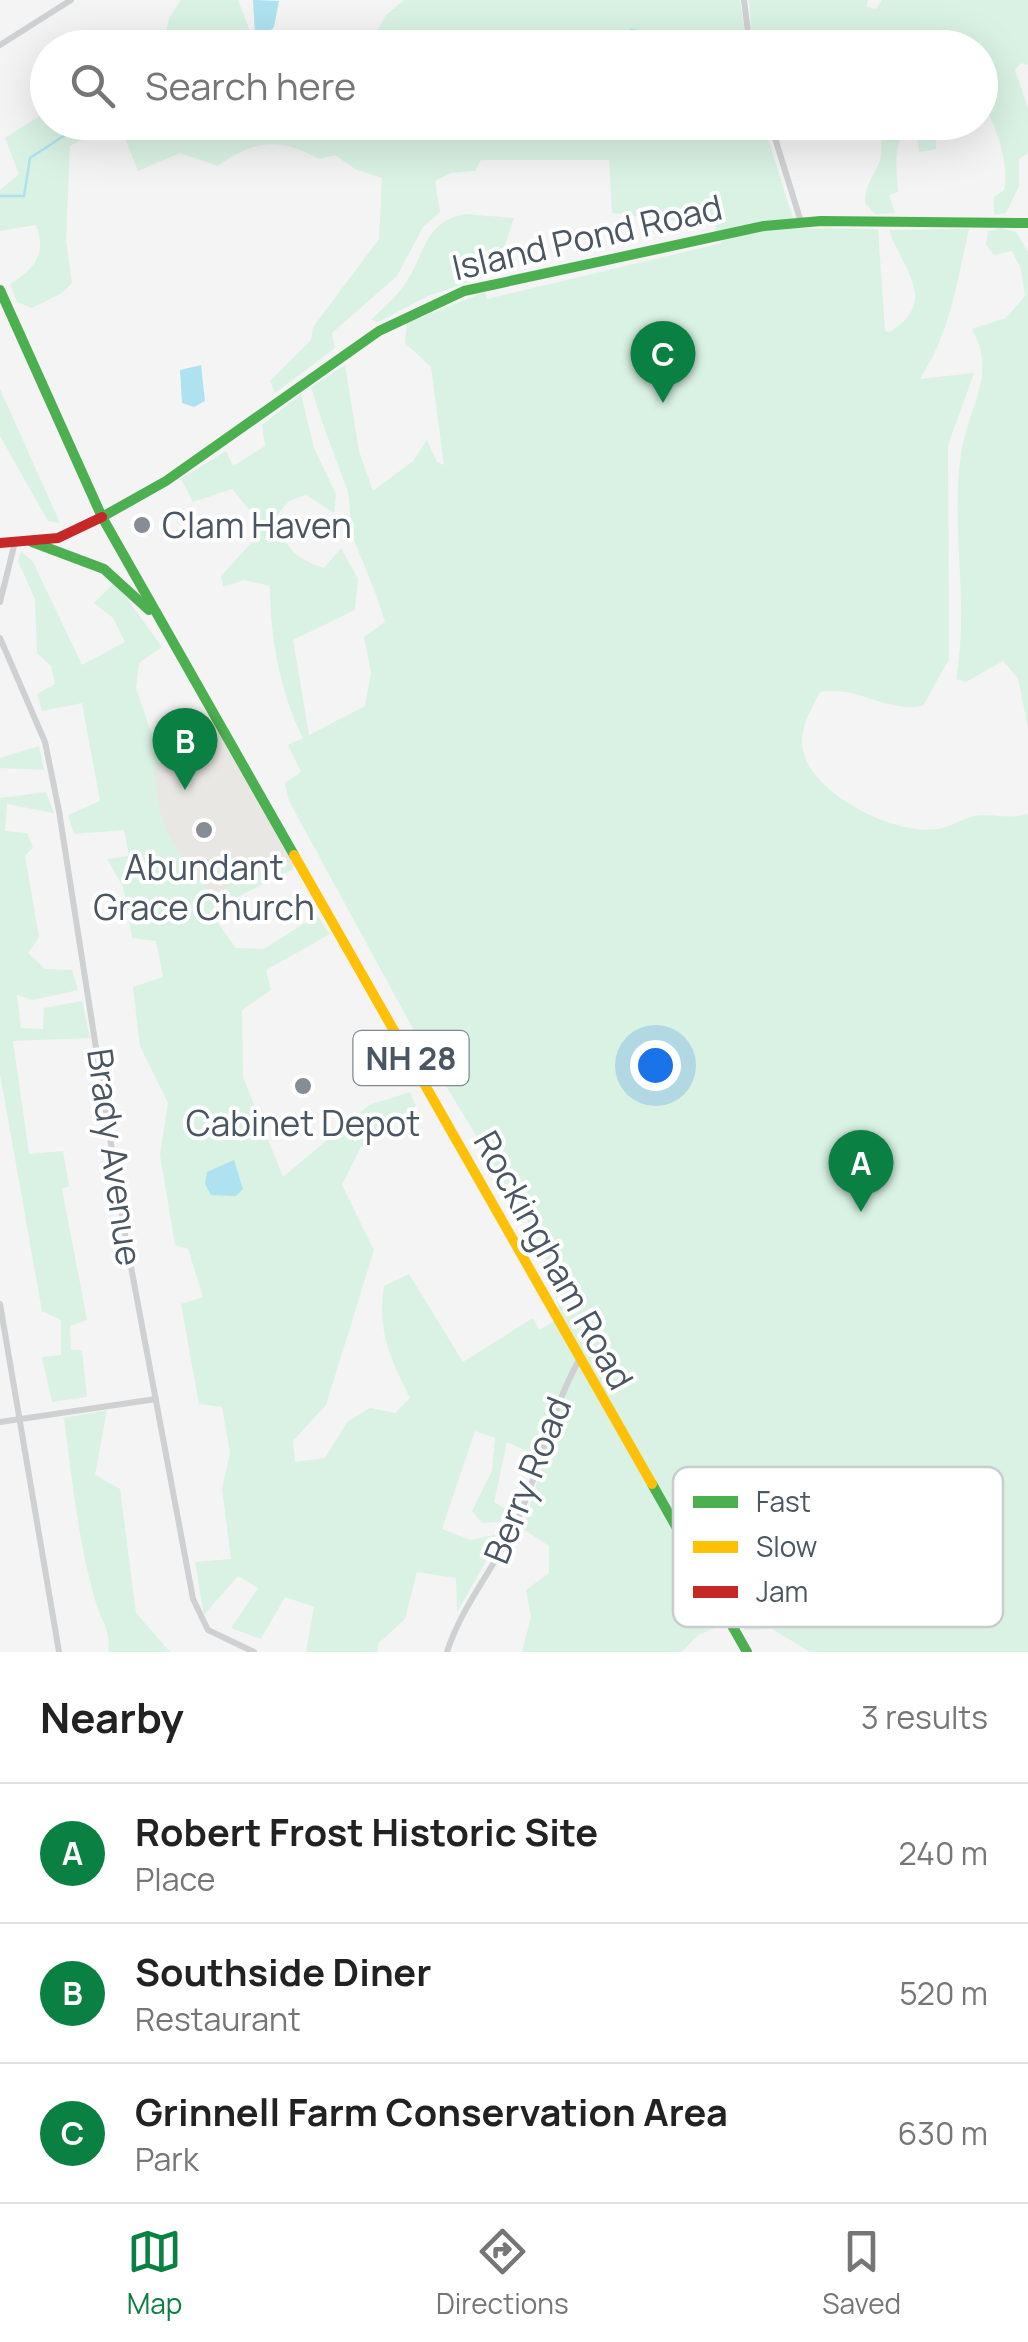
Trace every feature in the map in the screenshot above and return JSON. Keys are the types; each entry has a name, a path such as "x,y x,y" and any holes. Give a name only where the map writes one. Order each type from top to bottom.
{"main road":[{"name":"Island Pond Road","path":"102,518 166,482 345,352 433,303 532,274 728,232 802,222 1028,223"},
{"name":"Rockingham Road","path":"0,290 102,518 316,888 673,1522"},
{"name":"NH 28","path":"0,542 67,536 102,518"},
{"name":"NH 28","path":"32,542 86,560 114,576 167,631"},
{"name":"Rockingham Road","path":"734,1627 748,1652"}],"street":[{"path":"0,45 71,0"},
{"path":"744,0 748,30"},
{"path":"776,140 802,222"},
{"path":"0,602 15,542"},
{"name":"Brady Avenue","path":"0,638 42,734 50,765 156,1399 196,1610 215,1634 254,1652"},
{"path":"0,1304 59,1652"},
{"name":"Berry Road","path":"447,1652 460,1618 518,1518 556,1406 579,1360"},
{"path":"0,1422 156,1399"}],"shaded area":[{"path":"219,732 296,865 180,920 119,774"}],"green space":[{"path":"181,0 238,0 249,30 167,30 169,18"},
{"path":"404,0 740,0 744,30 378,30 386,15"},
{"path":"749,0 868,0 867,7 876,9 882,0 1028,0 1028,65 1021,63 1015,70 1028,108 1028,153 1019,159 1019,186 1006,213 994,215 994,197 1004,190 1005,181 998,140 998,30 752,30"},
{"path":"30,122 30,140 81,140 70,146 66,239 72,283 62,293 32,308 17,302 10,284 36,259 40,244 36,225 0,231 0,190 19,174 5,138"},
{"path":"126,140 768,140 796,228 878,229 885,331 890,332 905,320 915,296 889,230 969,229 946,325 920,379 974,373 948,445 949,659 923,706 896,706 846,692 820,692 806,720 802,743 810,767 822,783 858,809 901,826 938,829 976,816 1028,814 1028,1652 810,1652 772,1629 743,1627 1003,1627 1003,1467 673,1467 673,1627 718,1627 698,1635 682,1652 522,1652 531,1617 526,1590 549,1573 549,1546 523,1529 544,1459 507,1442 494,1502 512,1513 511,1521 482,1523 472,1511 492,1471 495,1438 475,1431 442,1529 471,1540 502,1533 457,1612 456,1578 417,1572 405,1619 379,1643 377,1652 306,1652 314,1607 285,1597 261,1639 231,1628 258,1588 238,1576 204,1615 195,1562 231,1559 222,1489 230,1453 222,1407 199,1404 181,1304 203,1297 188,1249 175,1245 160,1155 168,1103 140,1046 133,987 163,977 156,941 132,938 123,887 107,859 129,856 124,830 74,834 68,815 100,801 82,703 42,711 37,694 55,684 51,666 37,653 35,599 18,561 21,551 33,562 82,665 125,642 113,618 94,603 115,582 162,647 139,663 136,688 157,750 199,736 195,723 202,716 216,739 154,764 159,805 169,835 211,895 284,859 294,869 209,911 236,948 264,949 317,915 330,934 266,970 271,990 242,1010 243,1077 283,1177 369,1105 410,1092 416,1106 361,1147 342,1185 374,1250 326,1405 293,1441 295,1462 325,1458 347,1422 370,1408 395,1413 410,1398 387,1344 382,1317 384,1286 409,1274 463,1362 533,1318 539,1330 561,1317 543,1248 424,1049 289,801 285,783 301,772 288,745 303,738 288,703 278,664 270,586 244,580 223,587 221,576 251,543 257,519 232,489 193,502 181,479 226,451 233,466 265,446 262,425 301,394 314,448 336,494 334,513 306,495 289,501 277,515 280,526 292,550 324,568 341,548 358,579 355,610 293,640 309,735 365,706 371,673 364,637 385,622 353,536 347,489 311,387 345,365 359,451 373,491 413,461 427,440 437,462 444,465 431,367 405,343 407,323 485,292 487,299 722,243 715,226 612,213 609,160 481,160 475,171 451,173 435,181 440,212 423,227 397,276 332,333 335,348 275,393 270,381 311,340 313,327 379,239 382,178 355,169 335,155 319,159 291,147 267,144 243,151 218,166 180,153 138,171"},
{"path":"882,140 900,140 896,164 898,192 889,195 895,213 875,214 865,203 880,161"},
{"path":"918,140 936,140 936,149 919,152"},
{"path":"466,214 514,218 505,245 503,270 428,296 378,322 371,320 405,284 434,231 452,218"},
{"path":"1001,228 1016,232 1028,252 1028,728 1018,678 1003,661 966,682 956,679 961,623 958,482 961,454 982,376 979,346 972,329 1006,318 1025,296 1021,269 1012,251 994,255 986,245 988,231"},
{"path":"0,389 60,523 48,521 0,436"},
{"path":"39,746 44,770 0,768 0,758"},
{"path":"46,792 54,813 7,804 5,831 27,833 33,847 25,856 39,937 28,953 45,969 72,970 78,990 33,1000 17,995 21,1028 43,1029 44,1008 82,1001 90,1038 13,1041 29,1154 63,1151 69,1186 62,1189 87,1320 70,1326 71,1350 82,1350 87,1397 52,1402 42,1357 61,1355 61,1320 42,1311 0,1074 0,798"},
{"path":"107,1410 95,1475 120,1489 136,1613 170,1652 108,1652 107,1632 95,1600 80,1532 64,1418"}],"water":[{"path":"253,0 279,1 274,27 255,30"},
{"path":"201,365 205,401 194,407 182,403 180,370"},
{"path":"234,1160 243,1189 236,1196 211,1195 205,1184 207,1172"}],"waterway":[{"path":"0,196 24,196 30,158 58,140"}],"traffic: fast":[{"path":"102,517 166,481 379,331 464,291 764,226 821,221 1028,223"},
{"path":"0,290 102,517 294,855"},
{"path":"32,542 104,569 149,610"},
{"path":"652,1484 673,1521"},
{"path":"733,1627 747,1652"}],"traffic: slow":[{"path":"294,855 652,1484"}],"traffic: jam":[{"path":"0,543 58,538 102,517"}],"place":[{"name":"Grinnell Farm Conservation Area","path":"663,403"},
{"name":"Clam Haven","path":"142,525"},
{"name":"Southside Diner","path":"185,790"},
{"name":"Abundant Grace Church","path":"204,830"},
{"name":"Cabinet Depot","path":"303,1086"},
{"name":"Robert Frost Historic Site","path":"861,1212"}]}
